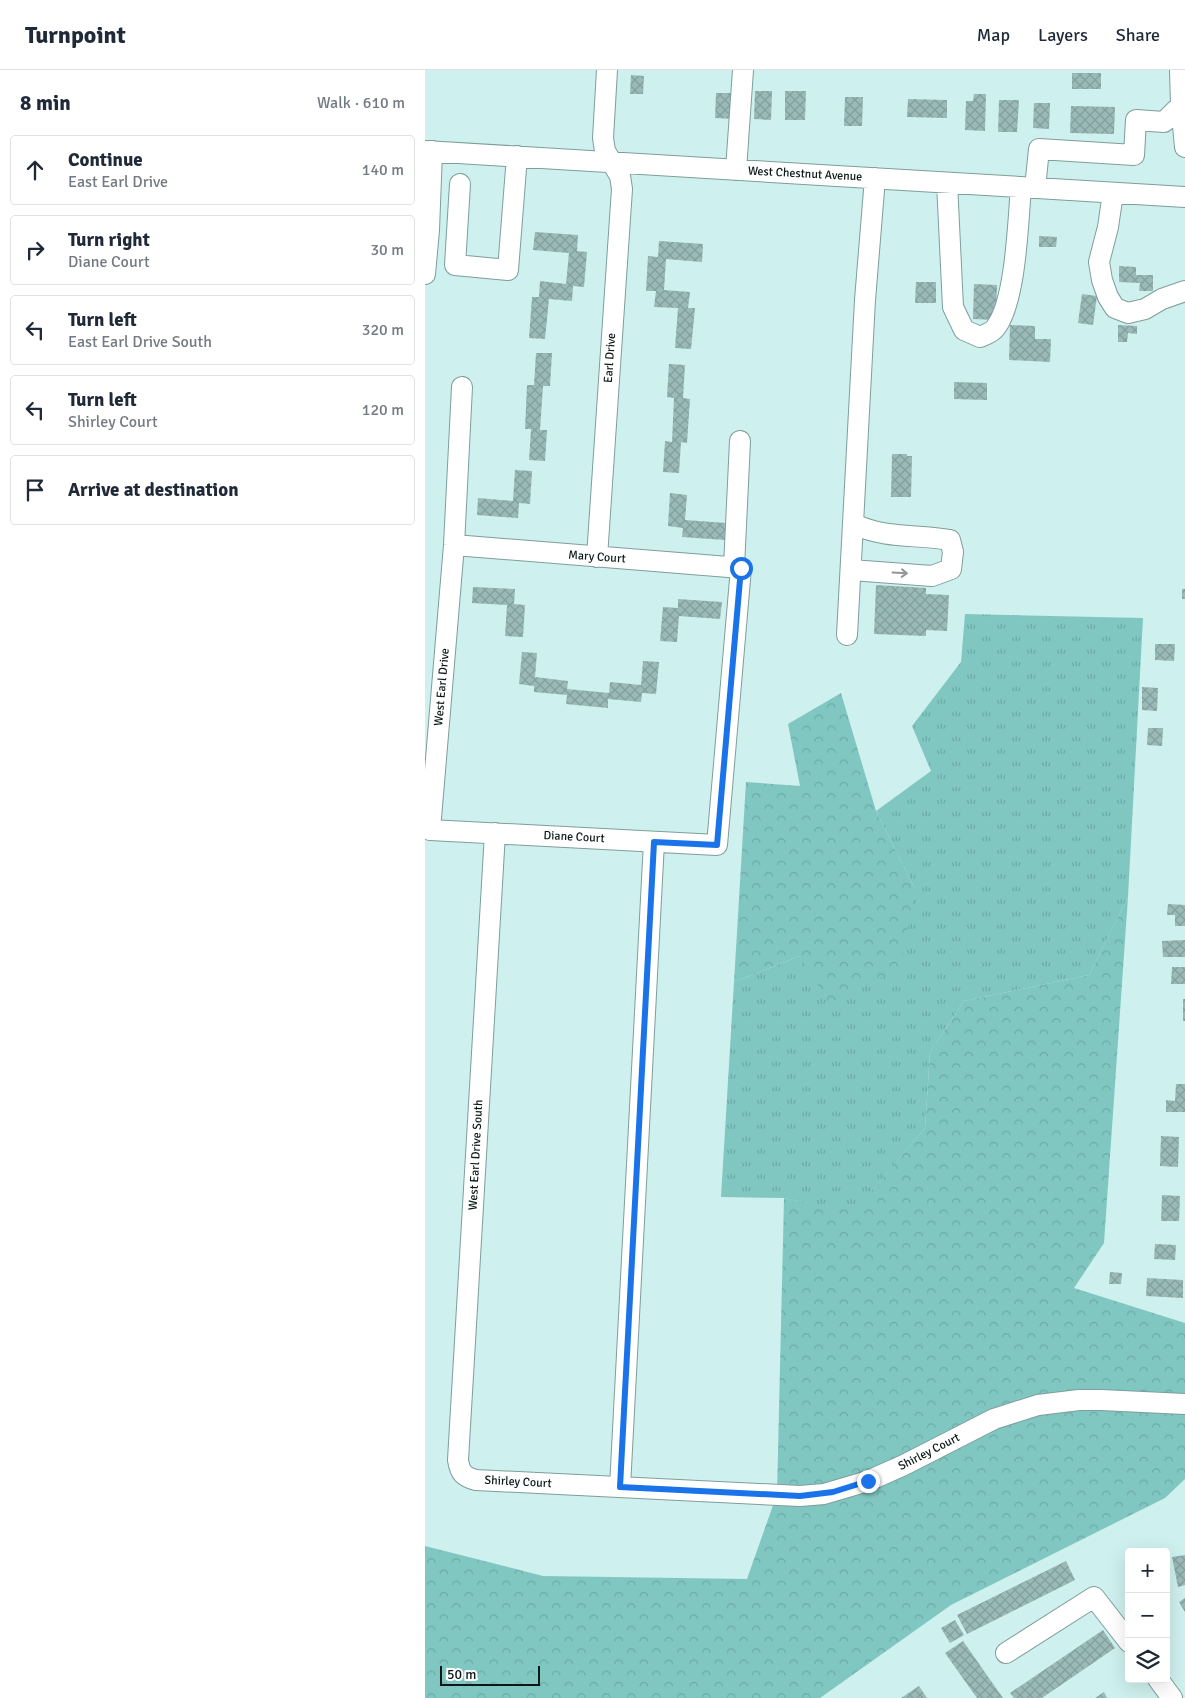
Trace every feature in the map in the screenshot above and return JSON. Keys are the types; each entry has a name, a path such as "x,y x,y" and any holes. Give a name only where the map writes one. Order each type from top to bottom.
{"street":[{"name":"Earl Drive","path":"597,557 622,189 620,176 605,151 603,138 607,70"},
{"path":"736,170 743,70"},
{"path":"1180,70 1185,147"},
{"path":"947,183 953,307 964,330 980,337 996,329 1007,306 1028,188 1039,148 1135,155 1136,120 1164,122 1181,105"},
{"name":"West Chestnut Avenue","path":"429,151 1185,197"},
{"path":"425,274 429,230 429,151"},
{"path":"460,184 455,265 508,270 517,156"},
{"path":"847,635 865,300 875,178"},
{"path":"1113,193 1108,227 1099,262 1107,296 1115,308 1128,313 1145,310 1162,300 1185,291"},
{"name":"West Earl Drive","path":"430,830 453,545 462,387"},
{"path":"737,567 740,441"},
{"path":"851,570 932,576 951,569 953,552 950,540 896,536 867,530 854,524"},
{"name":"Mary Court","path":"453,545 737,567"},
{"name":"Diane Court","path":"430,830 717,845 737,567"},
{"name":"West Earl Drive South","path":"464,1476 459,1468 458,1460 495,833"},
{"path":"620,1487 654,842"},
{"name":"Shirley Court","path":"464,1476 476,1480 800,1496 825,1494 868,1481 994,1419 1038,1405 1093,1400 1185,1404"},
{"path":"1006,1653 1094,1597 1126,1638"},
{"path":"1161,1683 1172,1698"}],"green space":[{"path":"965,614 1143,618 1128,897 1089,975 964,1001 930,1052 925,1128 854,1212 784,1198 721,1197 734,982 800,956 915,889 876,811 931,771 912,726 961,662"},
{"path":"841,693 876,811 915,889 900,968 829,1004 800,956 734,982 746,782 800,786 788,724"},
{"path":"1128,897 1104,1243 1074,1288 1185,1323 1185,1479 1165,1498 951,1605 820,1698 425,1698 425,1546 543,1576 747,1579 777,1494 784,1198 854,1211 925,1128 930,1052 964,1001 1089,975"}],"building":[{"path":"1072,73 1101,73 1101,89 1072,89"},
{"path":"631,75 644,76 643,94 630,94"},
{"path":"755,91 772,91 771,120 754,119"},
{"path":"785,91 806,91 805,120 785,120"},
{"path":"716,93 735,93 734,119 715,118"},
{"path":"974,94 986,94 985,131 965,130 966,101 973,101"},
{"path":"845,97 863,97 862,126 844,126"},
{"path":"908,99 947,100 947,118 907,117"},
{"path":"999,100 1019,100 1017,132 998,132"},
{"path":"1034,103 1050,103 1049,129 1033,128"},
{"path":"1071,106 1115,107 1114,134 1070,133"},
{"path":"535,232 578,235 577,251 587,252 584,287 573,286 572,301 549,299 545,339 529,338 532,297 539,297 540,281 566,284 569,253 533,250"},
{"path":"1039,236 1057,237 1056,247 1039,247"},
{"path":"659,241 703,244 702,262 666,259 664,290 690,292 688,308 695,308 691,349 675,348 678,308 654,307 656,291 646,291 648,256 658,257"},
{"path":"1119,266 1136,267 1136,275 1153,275 1153,291 1139,291 1140,283 1119,282"},
{"path":"916,282 936,282 936,303 915,303"},
{"path":"974,284 997,285 996,320 973,319"},
{"path":"1082,294 1097,296 1093,325 1078,323"},
{"path":"1010,325 1035,326 1035,339 1051,339 1050,362 1009,360"},
{"path":"1118,325 1137,326 1137,334 1128,333 1127,342 1118,342"},
{"path":"536,353 552,353 550,386 543,386 540,430 547,430 545,461 529,460 531,429 525,429 527,385 534,385"},
{"path":"669,364 685,365 683,398 690,399 687,443 681,442 679,473 663,472 665,441 672,442 674,398 667,397"},
{"path":"954,382 987,383 987,400 954,399"},
{"path":"892,454 912,456 911,497 891,497"},
{"path":"515,470 532,471 530,504 519,503 518,518 477,515 478,498 513,501"},
{"path":"670,493 687,495 685,520 726,523 725,540 682,537 683,528 668,526"},
{"path":"876,585 926,588 926,594 949,595 947,631 926,630 926,636 874,634"},
{"path":"473,587 515,589 514,604 525,605 523,637 505,636 507,605 472,603"},
{"path":"1182,589 1185,589 1185,599 1182,599"},
{"path":"678,599 722,602 720,619 679,616 677,642 660,641 663,607 678,608"},
{"path":"1155,644 1175,644 1174,661 1155,660"},
{"path":"522,652 537,653 535,677 568,681 567,689 609,693 610,682 641,685 643,661 659,662 656,694 642,693 641,702 608,699 608,708 566,704 567,695 534,692 534,686 519,684"},
{"path":"1142,687 1158,688 1157,711 1142,710"},
{"path":"1148,728 1163,728 1162,746 1147,745"},
{"path":"1168,904 1185,905 1185,926 1175,926 1175,915 1167,915"},
{"path":"1185,940 1185,957 1163,957 1162,941"},
{"path":"1172,967 1185,967 1185,984 1171,984"},
{"path":"1183,999 1185,999 1185,1021 1183,1021"},
{"path":"1176,1084 1185,1084 1185,1112 1166,1112 1166,1100 1175,1101"},
{"path":"1161,1136 1179,1137 1178,1167 1160,1166"},
{"path":"1162,1195 1180,1196 1179,1221 1161,1221"},
{"path":"1155,1244 1176,1245 1175,1260 1154,1259"},
{"path":"1110,1272 1122,1273 1121,1284 1109,1284"},
{"path":"1147,1278 1183,1280 1183,1298 1146,1296"},
{"path":"1185,1555 1185,1585 1178,1587 1172,1557"},
{"path":"1066,1561 1075,1580 967,1634 957,1615"},
{"path":"1185,1598 1185,1612 1179,1602"},
{"path":"955,1620 964,1635 950,1643 941,1628"},
{"path":"1103,1630 1115,1648 1042,1698 1014,1698 1010,1693"},
{"path":"963,1641 1003,1698 977,1698 945,1653"},
{"path":"919,1686 927,1698 901,1698"},
{"path":"1104,1692 1107,1698 1095,1698"}],"route":[{"path":"741,568 717,845 654,842 620,1487 800,1496 825,1494 868,1481"}]}
